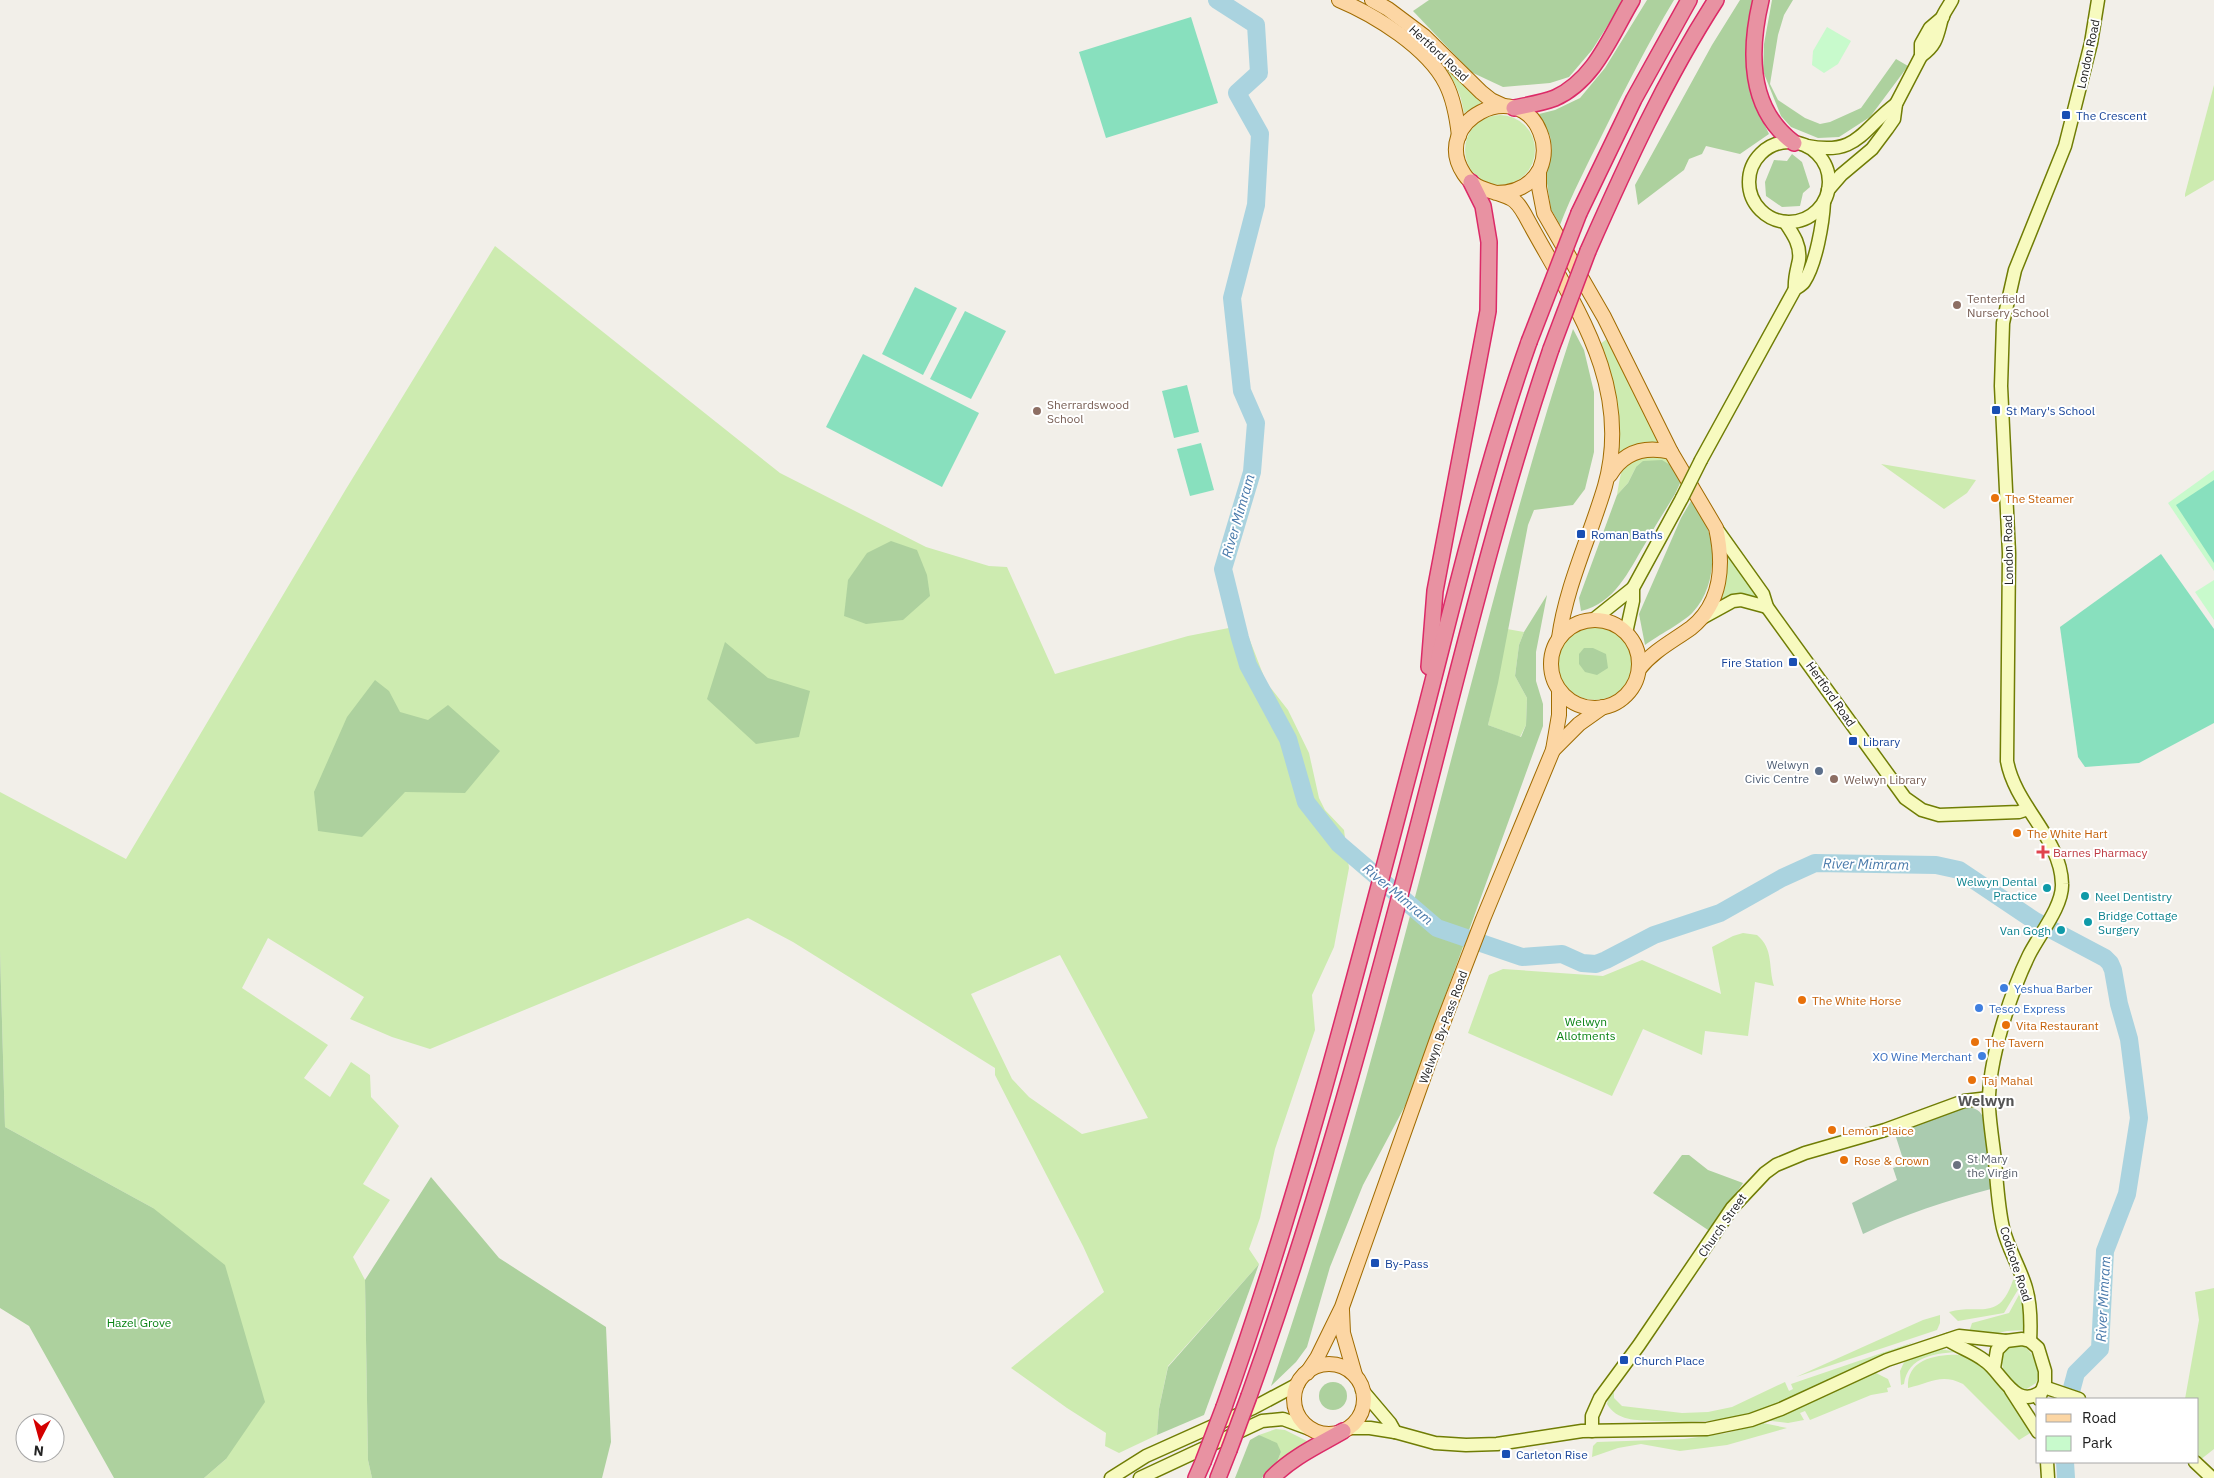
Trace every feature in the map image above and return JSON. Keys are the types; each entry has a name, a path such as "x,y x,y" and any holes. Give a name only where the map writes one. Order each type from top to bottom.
{"highway":[{"path":"1510,107 1556,98 1579,83 1597,62 1632,0"},
{"path":"1196,1478 1224,1407 1288,1216 1367,931 1495,446 1529,342 1579,213 1638,90 1689,0"},
{"path":"1218,1478 1249,1396 1308,1220 1364,1031 1491,546 1515,459 1551,350 1588,251 1632,155 1676,69 1716,0"},
{"path":"1761,0 1754,42 1756,80 1760,96 1771,120 1782,134 1799,144"},
{"path":"1425,711 1435,592 1489,304 1489,242 1483,206 1471,182"},
{"path":"1272,1478 1298,1457 1346,1429"}],"main road":[{"name":"Hertford Road","path":"1339,0 1367,14 1399,34 1433,65 1450,92 1459,136"},
{"name":"Hertford Road","path":"1372,0 1388,9 1424,36 1491,100 1510,107"},
{"path":"1896,104 1885,112 1867,132 1848,145 1832,150 1782,143 1762,152 1755,160 1749,178 1749,189 1755,204 1768,216 1785,222 1807,217 1817,211 1826,196 1880,138 1894,119 1896,104 1921,56 1922,44 1930,28 1943,17 1952,0"},
{"name":"London Road","path":"2040,934 2061,893 2061,872 2041,828 2018,792 2009,771 2006,751 2009,553 2000,378 2003,323 2017,265 2054,178 2067,140 2091,43 2098,0"},
{"path":"1559,638 1564,608 1605,484 1611,458 1613,431 1611,402 1600,362 1584,325 1525,215 1512,199 1482,190 1471,182 1460,165 1457,156 1459,136 1464,125 1472,116 1488,108 1510,107 1532,120 1541,134 1544,150 1539,171 1539,187 1544,213 1604,317 1671,452 1716,528 1720,556 1719,583 1713,600 1701,618"},
{"path":"1766,607 1741,600 1725,605 1701,618 1646,660 1639,669 1635,683 1626,695 1614,704 1591,708 1579,705 1568,699 1560,690 1552,674 1551,664 1554,646 1559,638 1572,626 1593,620 1633,588 1795,289 1804,283 1823,220 1826,196 1826,169 1814,151 1799,144"},
{"path":"1496,193 1516,190 1529,182 1539,171"},
{"path":"1785,222 1796,239 1799,249 1794,280 1795,289"},
{"path":"1605,484 1618,463 1635,451 1649,448 1671,452"},
{"name":"Hertford Road","path":"1716,528 1763,594 1766,607 1817,674 1900,792 1914,805 1939,815 2007,812"},
{"path":"1626,633 1633,602 1633,588"},
{"path":"1593,620 1612,624 1626,633 1636,648 1639,669"},
{"name":"Welwyn By-Pass Road","path":"1302,1378 1317,1358 1342,1307 1467,961 1553,750 1559,715 1560,690"},
{"name":"Welwyn By-Pass Road","path":"1553,750 1579,724 1603,707"},
{"path":"2018,792 2013,795 2007,812 2019,812 2028,809"},
{"name":"Codicote Road","path":"2030,1341 2031,1319 2026,1287 2009,1246 2001,1218 1989,1098 1998,1044 2009,1008 2021,972 2040,934"},
{"name":"Church Street","path":"1592,1431 1592,1416 1600,1398 1639,1345 1732,1208 1765,1172 1782,1162 1805,1153 1878,1132 1964,1101 1989,1098"},
{"name":"Welwyn By-Pass Road","path":"1342,1307 1343,1333 1355,1375"},
{"path":"1140,1478 1262,1420 1283,1419 1330,1434 1346,1429 1395,1432 1435,1442 1476,1445 1497,1444 1552,1434 1592,1431 1696,1430 1751,1420 1781,1409 1887,1360 1928,1344 1959,1336 2006,1341 2022,1338 2030,1341 2038,1348 2041,1356 2045,1377 2042,1392"},
{"path":"1948,1340 1980,1357 1994,1368 2036,1428"},
{"path":"1994,1368 1997,1350 2006,1341"},
{"path":"1111,1478 1146,1456 1252,1408 1325,1364 1344,1367 1355,1375 1362,1390 1364,1398 1360,1415 1346,1429"},
{"path":"1302,1378 1295,1394 1297,1413 1310,1429"},
{"path":"1362,1390 1390,1423 1395,1432"},
{"path":"2010,1390 2018,1394 2030,1396 2042,1392 2060,1392 2075,1398"},
{"path":"2047,1463 2048,1478"},
{"path":"2196,1463 2212,1478"}],"green space":[{"path":"1353,0 1365,3 1382,13 1423,43 1461,77 1481,103 1464,113 1459,93 1450,75 1437,59 1405,33"},
{"path":"1429,0 1624,0 1592,50 1569,77 1550,83 1503,87 1471,72 1413,11"},
{"path":"1647,0 1674,0 1619,101 1560,225 1551,209 1546,177 1552,149 1550,136 1539,114 1555,110 1580,98 1605,68"},
{"path":"1740,0 1756,0 1749,78 1757,109 1769,134 1740,154 1706,146 1702,154 1689,159 1684,170 1638,205 1635,185 1712,45"},
{"path":"1772,0 1793,0 1784,15 1778,35 1770,84 1778,100 1805,118 1820,124 1830,122 1861,108 1896,59 1908,66 1870,117 1839,137 1818,138 1791,127 1781,116 1763,71 1764,44"},
{"path":"1191,17 1218,103 1106,138 1079,52"},
{"path":"1827,27 1851,41 1838,64 1824,73 1812,65 1813,51"},
{"path":"2214,85 2214,180 2185,197 2185,194"},
{"path":"1500,115 1513,118 1525,125 1532,137 1535,150 1532,163 1525,175 1513,182 1500,185 1487,182 1475,175 1468,163 1465,150 1468,137 1475,125 1487,118"},
{"path":"1792,154 1802,162 1810,187 1803,193 1800,206 1782,207 1766,196 1765,182 1774,160 1787,161"},
{"path":"495,246 780,473 926,547 989,566 1007,567 1055,674 1188,636 1244,625 1266,682 1288,710 1309,753 1319,798 1325,810 1344,830 1349,868 1334,947 1312,995 1315,1030 1275,1149 1260,1218 1249,1249 1259,1264 1168,1366 1159,1409 1157,1435 1119,1453 1105,1446 1106,1433 1011,1368 1104,1292 1083,1246 995,1075 995,1068 793,942 748,918 430,1049 392,1037 350,1019 364,997 268,938 242,988 328,1045 304,1078 330,1097 351,1062 370,1075 371,1097 399,1126 363,1184 390,1200 353,1257 365,1280 368,1460 372,1478 204,1478 226,1459 153,1208 5,1127 0,951 0,792 126,859 346,489","holes":["1060,955 1148,1118 1082,1134 1029,1097 1012,1079 971,994"]},
{"path":"915,287 957,308 923,375 882,354"},
{"path":"965,311 1006,331 971,399 930,379"},
{"path":"1573,329 1584,350 1594,392 1594,452 1585,489 1573,505 1534,510 1528,525 1498,683 1488,725 1521,737 1526,725 1527,698 1515,676 1519,645 1524,632 1547,595 1536,652 1536,681 1543,704 1543,726 1406,1104 1363,1185 1330,1267 1307,1347 1296,1362 1271,1386 1329,1206 1381,1024 1511,534"},
{"path":"1607,339 1661,446 1617,458 1618,428 1615,400 1600,344"},
{"path":"863,354 979,413 942,487 826,427"},
{"path":"1187,385 1199,432 1174,438 1162,391"},
{"path":"1201,443 1214,490 1190,496 1177,449"},
{"path":"1646,454 1665,457 1675,468 1636,467 1628,483 1617,495 1623,468 1637,457"},
{"path":"1662,460 1675,468 1681,481 1675,494 1633,565 1612,594 1593,607 1581,611 1579,598 1617,495 1628,483 1636,467 1643,461"},
{"path":"1881,464 1976,480 1967,493 1944,509"},
{"path":"2214,470 2214,571 2168,503"},
{"path":"2214,480 2214,563 2176,505"},
{"path":"1691,501 1704,520 1710,538 1712,560 1709,583 1705,594 1693,612 1645,645 1639,614 1681,518"},
{"path":"891,541 917,550 927,575 930,596 903,620 866,624 844,616 848,580 867,553"},
{"path":"1727,550 1759,596 1758,599 1720,602 1725,587"},
{"path":"2161,554 2214,629 2214,723 2139,763 2085,767 2078,757 2060,627"},
{"path":"2214,580 2214,620 2195,592"},
{"path":"1595,626 1609,629 1621,637 1629,649 1632,663 1629,677 1621,689 1609,697 1595,700 1581,697 1569,689 1561,677 1558,663 1561,649 1569,637 1581,629"},
{"path":"1507,629 1524,632 1519,645 1515,676 1527,698 1526,725 1520,737 1488,725"},
{"path":"725,642 768,678 810,691 799,737 756,744 707,699"},
{"path":"1584,648 1593,648 1606,654 1608,668 1597,675 1585,672 1579,664 1579,654"},
{"path":"375,680 389,691 400,712 428,720 448,705 500,751 465,793 405,792 362,837 318,831 314,792 347,717"},
{"name":"Welwyn Allotments","path":"1743,933 1757,935 1766,946 1774,986 1755,982 1748,1036 1705,1031 1702,1055 1643,1029 1612,1096 1468,1033 1489,975 1503,969 1603,976 1642,960 1721,994 1712,947"},
{"name":"Hazel Grove","path":"0,951 5,1127 153,1208 225,1265 265,1402 226,1459 204,1478 114,1478 29,1326 0,1308"},
{"path":"1966,1107 1978,1110 1984,1120 1991,1189 1926,1208 1863,1234 1852,1203 1897,1180 1893,1168 1899,1166 1897,1158 1902,1156 1895,1134"},
{"path":"1682,1155 1689,1155 1708,1170 1743,1183 1711,1232 1653,1193"},
{"path":"431,1177 499,1258 606,1327 611,1442 602,1478 372,1478 368,1460 365,1280"},
{"path":"1259,1264 1204,1415 1157,1435 1159,1409 1168,1367"},
{"path":"2017,1278 2019,1288 2004,1313 1958,1321 1949,1312 1995,1307 2007,1293 2013,1280"},
{"path":"2214,1288 2214,1449 2200,1460 2199,1398 2185,1398 2199,1320 2195,1292"},
{"path":"2021,1291 2024,1292 2027,1330 1994,1334 1969,1332 1972,1323 2009,1313"},
{"path":"1940,1315 1940,1323 1937,1330 1796,1377 1923,1320"},
{"path":"1914,1342 1803,1394 1757,1411 1734,1417 1694,1422 1634,1420 1616,1414 1607,1404 1609,1396 1614,1392 1614,1398 1622,1406 1682,1413 1708,1412 1732,1407 1785,1382 1789,1391 1793,1389 1791,1384"},
{"path":"2021,1345 2033,1356 2038,1373 2036,1383 2025,1390 2019,1389 2009,1381 2002,1363 2004,1351 2012,1346"},
{"path":"1939,1349 1959,1352 1941,1353 1924,1358 1911,1367 1904,1384 1901,1385 1900,1371 1906,1358"},
{"path":"1964,1352 1986,1367 2015,1405 2032,1432 2019,1440 1963,1384 1955,1381 1948,1379 1935,1380 1908,1388 1912,1370 1918,1364 1934,1357 1962,1355"},
{"path":"1876,1373 1888,1379 1891,1387 1887,1388 1888,1392 1871,1395 1810,1420 1805,1411 1800,1413 1804,1420 1788,1423 1763,1420 1869,1374"},
{"path":"1333,1382 1343,1386 1347,1396 1343,1406 1333,1410 1323,1406 1319,1396 1323,1386"},
{"path":"1763,1423 1787,1428 1727,1445 1680,1451 1641,1444 1618,1448 1592,1457 1593,1446 1597,1442 1684,1439 1727,1433"},
{"path":"1276,1429 1285,1430 1311,1443 1279,1465 1277,1462 1281,1452 1259,1435"},
{"path":"1259,1435 1277,1443 1281,1452 1277,1462 1262,1478 1235,1478 1250,1440"}],"waterway":[{"name":"River Mimram","path":"1217,0 1256,25 1259,73 1237,93 1260,134 1256,205 1232,298 1242,391 1256,423 1252,472 1223,569 1248,665 1288,739 1306,802 1339,844 1437,928 1522,957 1562,954 1582,963 1596,964 1654,935 1720,913 1782,878 1815,863 1936,865 1959,870 2035,921 2105,958 2113,970 2119,1004 2129,1039 2139,1118 2127,1194 2105,1251 2100,1349 2076,1373 2069,1398"},
{"name":"River Mimram","path":"2065,1463 2066,1478"}],"place":[{"name":"The Crescent","path":"2066,115"},
{"name":"Tenterfield Nursery School","path":"1957,305"},
{"name":"St Mary's School","path":"1996,410"},
{"name":"Sherrardswood School","path":"1037,411"},
{"name":"The Steamer","path":"1995,498"},
{"name":"Roman Baths","path":"1581,534"},
{"name":"Fire Station","path":"1793,662"},
{"name":"Library","path":"1853,741"},
{"name":"Welwyn Civic Centre","path":"1819,771"},
{"name":"Welwyn Library","path":"1834,779"},
{"name":"The White Hart","path":"2017,833"},
{"name":"Barnes Pharmacy","path":"2043,852"},
{"name":"Welwyn Dental Practice","path":"2047,888"},
{"name":"Neel Dentistry","path":"2085,896"},
{"name":"Bridge Cottage Surgery","path":"2088,922"},
{"name":"Van Gogh","path":"2061,930"},
{"name":"Yeshua Barber","path":"2004,988"},
{"name":"The White Horse","path":"1802,1000"},
{"name":"Tesco Express","path":"1979,1008"},
{"name":"Vita Restaurant","path":"2006,1025"},
{"name":"The Tavern","path":"1975,1042"},
{"name":"XO Wine Merchant","path":"1982,1056"},
{"name":"Taj Mahal","path":"1972,1080"},
{"name":"Lemon Plaice","path":"1832,1130"},
{"name":"Rose & Crown","path":"1844,1160"},
{"name":"St Mary the Virgin","path":"1957,1165"},
{"name":"By-Pass","path":"1375,1263"},
{"name":"Church Place","path":"1624,1360"},
{"name":"Carleton Rise","path":"1506,1454"}],"district":[{"name":"Welwyn","path":"1986,1100"}]}
